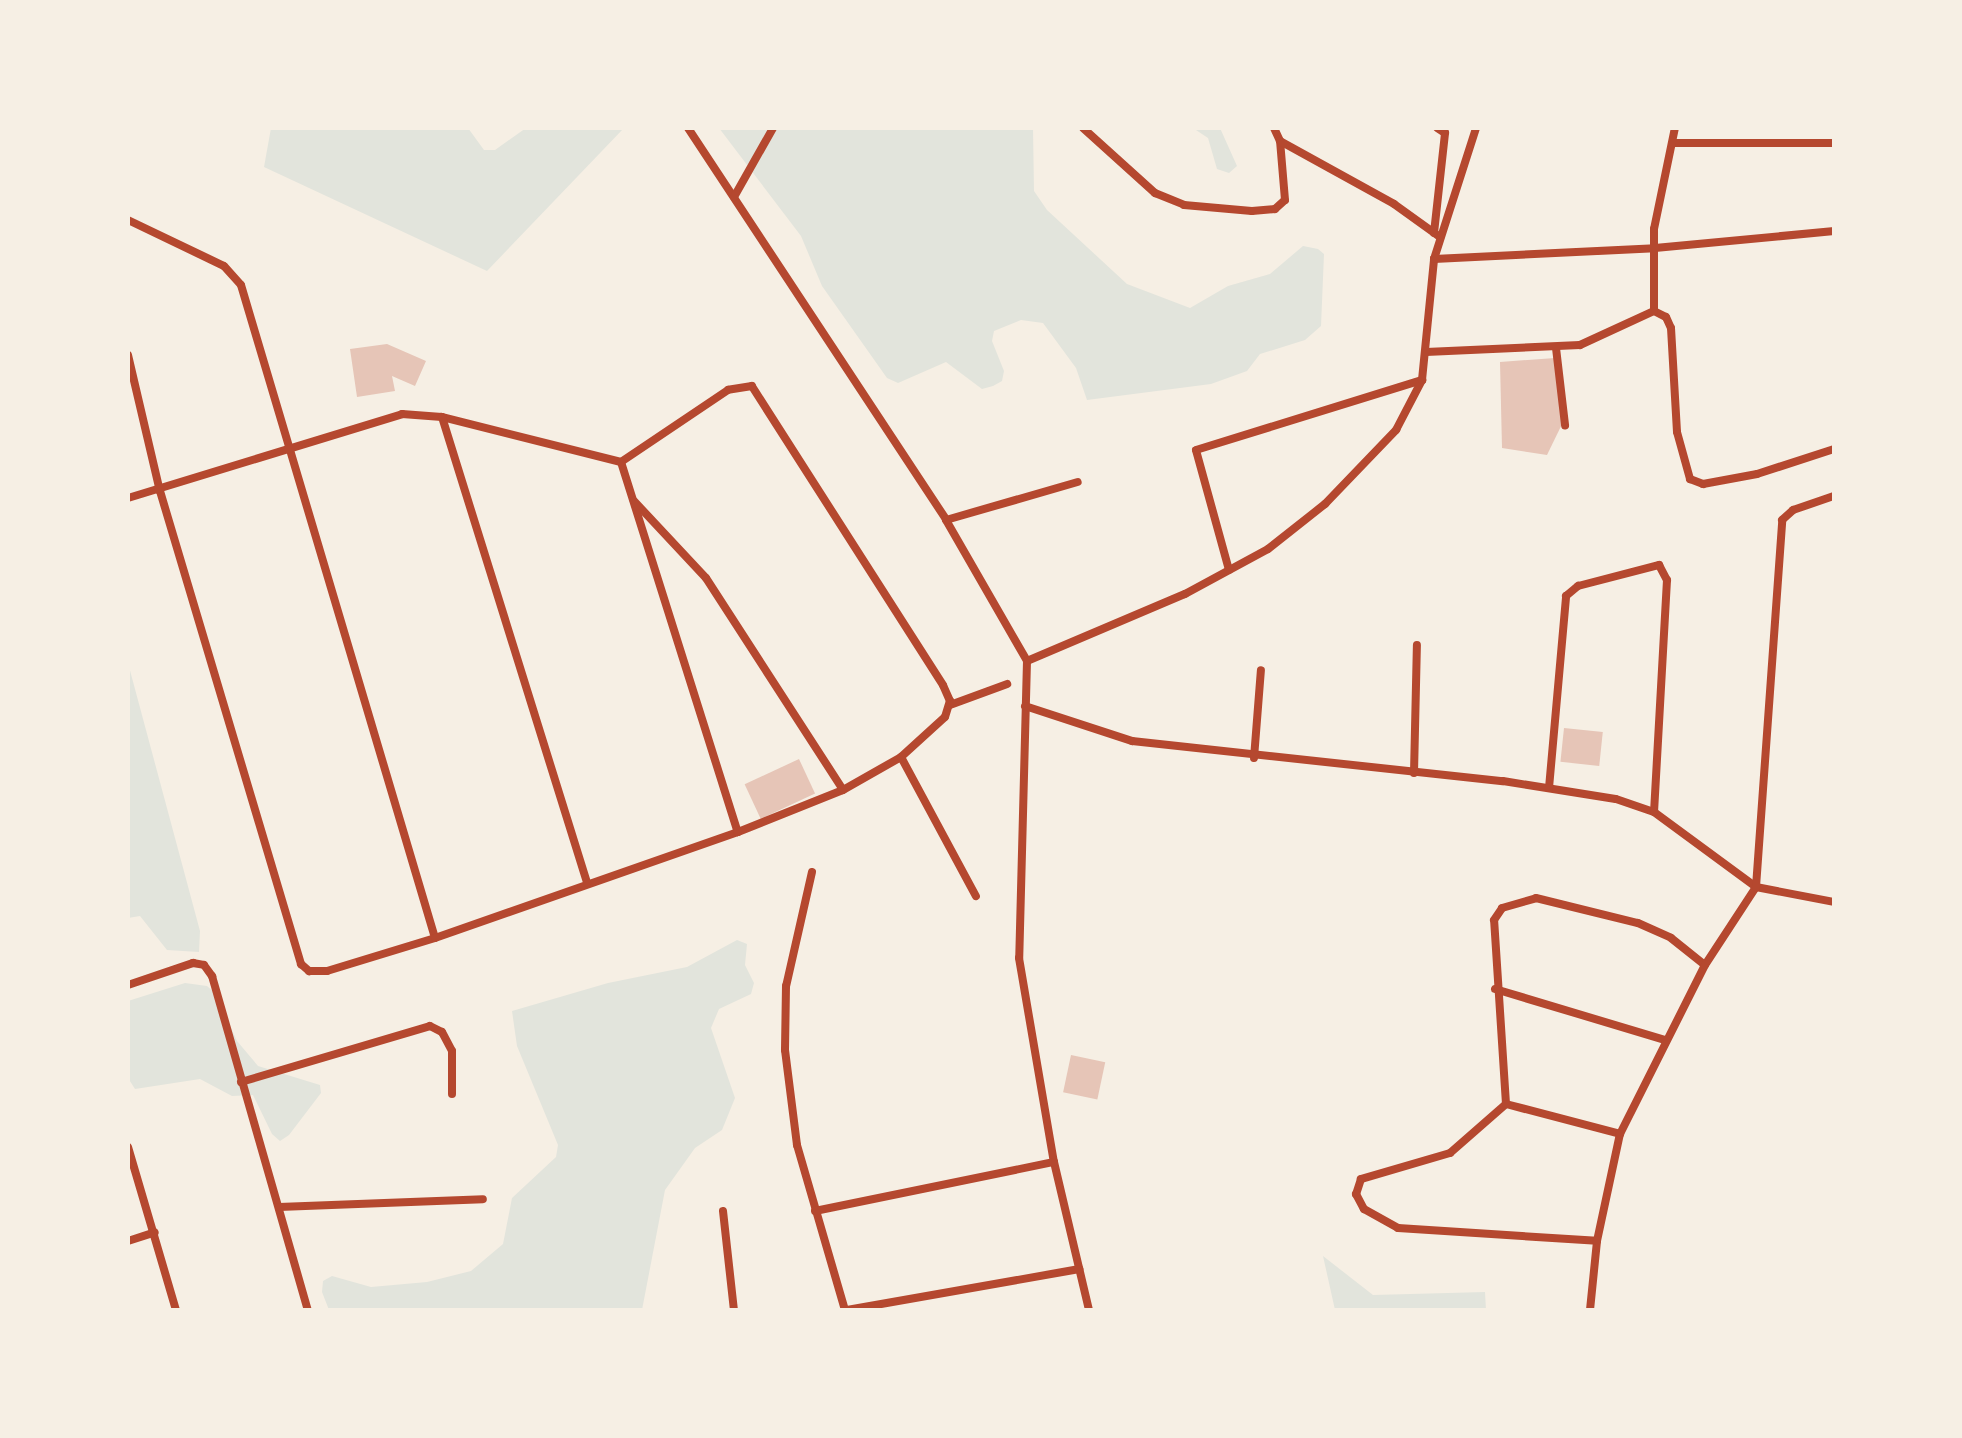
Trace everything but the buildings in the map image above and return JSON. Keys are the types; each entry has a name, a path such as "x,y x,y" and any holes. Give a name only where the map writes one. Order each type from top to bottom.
{"street":[{"path":"688,128 946,520 1027,661 1019,958 1054,1162 1089,1310"},
{"path":"734,197 773,128"},
{"path":"1083,128 1155,193 1184,205 1252,211 1275,209 1285,200 1280,141 1274,128"},
{"path":"1437,235 1476,128"},
{"path":"1654,311 1660,188 1674,143 1675,128"},
{"path":"1027,661 1229,570 1288,536 1325,504 1396,430 1422,380 1437,235 1441,130"},
{"path":"1280,141 1394,204 1437,235"},
{"path":"1674,143 1834,143"},
{"path":"128,220 170,237 224,266 241,285 293,449 435,938"},
{"path":"1434,259 1655,248 1834,231"},
{"path":"1426,352 1556,348 1595,341 1654,311"},
{"path":"1654,311 1666,317 1671,328 1677,432 1690,479 1703,484 1757,474 1834,449"},
{"path":"1556,348 1565,425"},
{"path":"128,355 160,491 301,964 321,972 435,938 738,832 843,790 901,757 945,717 950,705 943,685 759,391 744,385 728,390 621,462 442,417 402,414 160,491 128,498"},
{"path":"1229,570 1196,450 1422,380"},
{"path":"442,417 587,883"},
{"path":"621,462 738,832"},
{"path":"946,520 1078,482"},
{"path":"1590,1310 1597,1241 1620,1134 1705,965 1756,887 1780,529 1793,510 1834,496"},
{"path":"633,500 706,578 843,790"},
{"path":"1549,788 1566,596 1578,586 1651,566 1663,567 1667,580 1654,812"},
{"path":"1414,773 1417,645"},
{"path":"1254,758 1261,670"},
{"path":"950,705 1007,684"},
{"path":"1025,706 1132,741 1254,758 1549,788 1654,812 1756,887 1834,902"},
{"path":"901,757 976,896"},
{"path":"812,872 784,1016 797,1145 846,1310 1079,1269"},
{"path":"1506,1104 1495,989 1494,920 1510,902 1536,898 1654,929 1705,965"},
{"path":"128,985 193,963 204,965 308,1310"},
{"path":"1495,989 1665,1040"},
{"path":"241,1082 430,1026 442,1032 452,1051 452,1094"},
{"path":"1506,1104 1620,1134"},
{"path":"1506,1104 1450,1153 1358,1182 1364,1209 1387,1226 1597,1241"},
{"path":"128,1147 176,1310"},
{"path":"815,1211 1054,1162"},
{"path":"279,1207 483,1199"},
{"path":"723,1211 734,1310"},
{"path":"128,1241 155,1232"}],"shaded area":[{"path":"271,128 468,128 484,150 495,150 526,128 624,128 487,271 264,167"},
{"path":"719,128 1033,128 1034,191 1047,210 1127,284 1190,308 1228,286 1270,274 1303,246 1318,249 1324,254 1321,326 1305,340 1260,354 1247,371 1211,384 1087,400 1076,368 1043,323 1021,320 994,331 992,341 1004,371 1002,381 993,386 982,389 946,362 898,383 887,378 822,286 801,236"},
{"path":"1193,128 1220,128 1237,166 1229,173 1217,169 1208,138"},
{"path":"128,663 200,931 199,952 167,950 140,916 128,918"},
{"path":"737,940 747,944 745,965 754,983 751,994 719,1009 711,1028 735,1098 722,1130 695,1148 665,1190 642,1310 329,1310 322,1292 323,1281 332,1276 371,1287 427,1282 471,1271 503,1244 512,1198 556,1157 558,1145 517,1046 512,1011 608,983 687,967"},
{"path":"185,983 207,986 215,993 237,1041 258,1066 320,1085 321,1093 289,1135 280,1141 272,1134 253,1095 232,1096 200,1079 135,1089 128,1078 128,1001"},
{"path":"1323,1256 1373,1295 1485,1292 1486,1310 1335,1310"}]}
